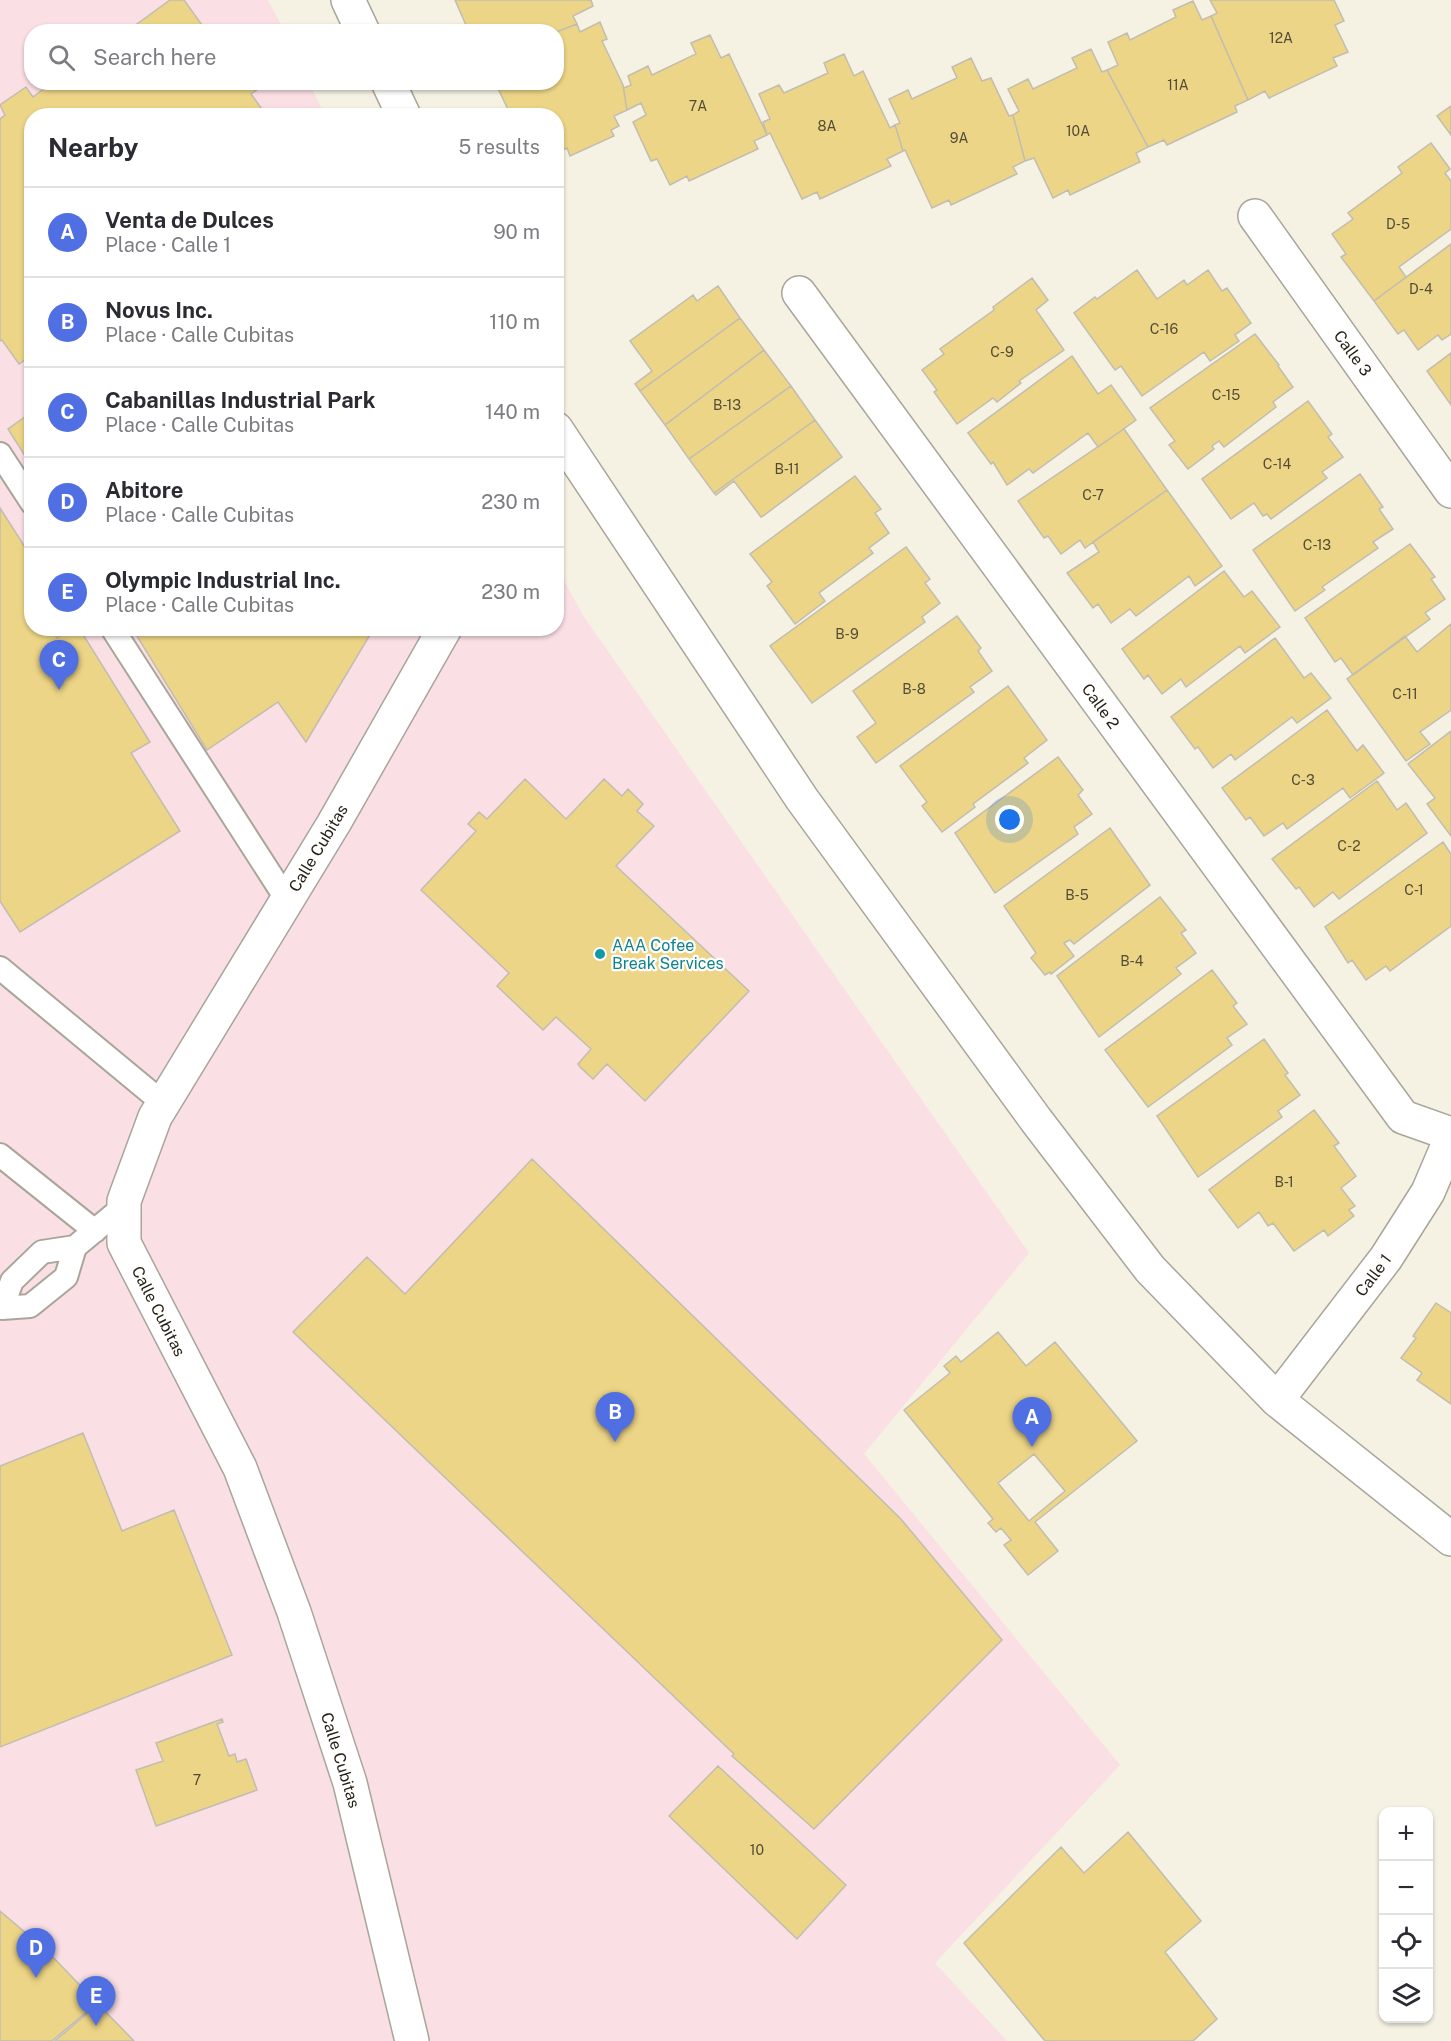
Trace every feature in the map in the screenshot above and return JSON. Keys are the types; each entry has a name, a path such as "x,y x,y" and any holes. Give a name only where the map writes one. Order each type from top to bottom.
{"street":[{"path":"348,0 359,24"},
{"path":"392,90 400,108"},
{"name":"Calle 3","path":"1255,216 1451,491"},
{"name":"Calle 2","path":"800,293 1403,1117"},
{"path":"564,442 802,799 1036,1120 1150,1269 1277,1400 1451,1539"},
{"name":"Calle Cubitas","path":"412,2041 351,1783 294,1612 240,1468 124,1243 123,1207 155,1117 334,823 440,636"},
{"name":"Calle 1","path":"1277,1400 1386,1258 1428,1192 1451,1136 1403,1117"}],"lane":[{"path":"0,454 24,491"},
{"path":"117,636 287,900"},
{"path":"0,968 164,1103"},
{"path":"5,1168 94,1231"},
{"path":"75,1247 66,1277 30,1306 1,1310 12,1281 42,1252 75,1247 123,1207"}],"shaded area":[{"path":"0,0 268,0 280,24 24,24 24,90 312,90 322,108 24,108 24,636 564,636 564,581 584,617 1029,1253 864,1454 1120,1765 935,1963 1007,2041 0,2041"}],"building":[{"path":"170,0 184,0 201,24 137,24"},
{"path":"455,0 591,0 593,6 573,16 577,24 564,29 564,24 466,24"},
{"path":"1210,0 1334,0 1344,21 1335,25 1348,52 1333,58 1337,66 1269,98 1265,91 1248,100 1211,16 1217,13"},
{"path":"1193,1 1202,20 1211,16 1248,100 1235,106 1237,112 1167,145 1164,140 1148,147 1107,70 1118,65 1108,42 1127,33 1130,40 1176,17 1173,10"},
{"path":"600,22 607,39 602,41 623,85 627,110 614,116 619,126 611,130 614,136 570,156 567,148 564,149 564,108 507,108 499,90 564,90 564,29 577,24 580,32"},
{"path":"710,35 721,58 729,54 767,135 754,141 758,149 689,181 687,176 670,185 657,159 651,161 633,122 646,115 641,103 627,110 623,85 624,88 631,85 628,76 648,66 652,75 696,54 691,43"},
{"path":"1091,49 1102,72 1107,70 1148,147 1136,153 1140,162 1070,195 1068,190 1053,198 1034,158 1025,161 1013,115 1019,111 1008,89 1028,79 1033,89 1077,68 1072,58"},
{"path":"844,54 854,76 863,71 890,128 895,125 903,151 887,159 891,166 820,199 817,192 802,199 770,133 767,135 763,122 770,119 759,94 779,85 784,93 828,73 824,63"},
{"path":"971,58 982,81 991,78 1009,116 1013,115 1025,161 1013,167 1017,174 951,205 949,200 932,208 905,150 903,151 895,125 900,123 889,99 908,90 912,99 957,78 952,67"},
{"path":"24,88 33,97 42,90 257,90 251,94 261,108 24,108 24,361 19,364 2,340 0,341 0,119 5,115 0,105"},
{"path":"1451,106 1451,135 1437,116"},
{"path":"1431,143 1450,169 1445,173 1451,181 1451,229 1399,267 1406,277 1374,301 1341,257 1346,254 1332,234 1353,219 1348,213 1402,173 1398,167"},
{"path":"1451,244 1451,334 1442,340 1438,335 1418,350 1404,330 1398,334 1374,301"},
{"path":"1137,270 1157,299 1184,280 1187,285 1208,270 1222,291 1227,288 1251,323 1235,335 1239,341 1210,361 1204,352 1142,396 1121,366 1115,370 1074,313"},
{"path":"1032,278 1048,300 1036,310 1064,350 1019,381 1021,383 997,402 993,398 957,424 934,392 937,390 922,370 944,354 940,349 994,310 993,307"},
{"path":"718,286 740,318 640,391 635,384 652,371 630,341 693,295 697,301"},
{"path":"740,318 764,350 665,425 640,391"},
{"path":"1255,334 1293,387 1273,402 1276,407 1224,447 1219,441 1212,446 1214,449 1188,469 1169,445 1175,441 1150,408"},
{"path":"764,350 791,386 689,459 665,425"},
{"path":"1451,353 1451,405 1427,371"},
{"path":"1072,356 1098,394 1111,385 1136,420 1098,447 1088,433 1033,473 1029,469 1007,485 993,462 991,464 968,433"},
{"path":"791,386 815,420 714,493 689,459"},
{"path":"1308,401 1332,434 1328,437 1343,457 1322,472 1327,478 1271,519 1267,514 1263,516 1254,503 1231,519 1202,479"},
{"path":"24,418 24,454 8,429"},
{"path":"815,420 842,457 763,516 761,517 734,481 716,495 714,493"},
{"path":"1124,429 1167,490 1085,548 1080,540 1061,554 1048,536 1044,538 1018,501"},
{"path":"1360,474 1383,507 1379,509 1393,529 1373,542 1378,548 1322,587 1325,590 1295,611 1253,550"},
{"path":"855,476 881,509 875,513 889,533 869,548 873,553 819,593 825,601 795,624 767,586 772,582 750,554"},
{"path":"1167,490 1222,566 1195,586 1189,576 1136,616 1130,609 1111,623 1098,604 1093,608 1067,573 1099,552 1093,542"},
{"path":"0,508 24,546 24,636 56,636 57,638 84,636 150,742 131,753 180,831 20,932 0,901"},
{"path":"1410,544 1435,577 1431,579 1445,599 1425,613 1430,619 1353,675 1341,658 1335,662 1305,618"},
{"path":"906,547 930,579 925,583 940,603 922,617 925,622 812,703 770,646"},
{"path":"1224,571 1244,597 1252,591 1280,627 1245,653 1240,646 1186,687 1181,679 1162,694 1148,675 1144,679 1122,649"},
{"path":"957,616 981,648 978,651 992,671 970,687 974,692 876,763 857,737 876,723 853,691"},
{"path":"1451,624 1451,710 1420,732 1430,744 1406,761 1347,679 1405,636 1417,652"},
{"path":"137,636 369,636 306,742 278,702 207,750"},
{"path":"1275,638 1304,678 1311,673 1331,698 1297,723 1292,717 1235,760 1231,754 1213,768 1198,747 1195,749 1171,717"},
{"path":"1008,686 1047,740 1024,758 1028,763 973,804 975,807 942,832 922,806 927,802 900,766"},
{"path":"1327,710 1357,751 1363,745 1384,773 1350,798 1343,788 1287,829 1283,823 1264,836 1250,817 1246,820 1222,788"},
{"path":"1451,731 1451,836 1427,804 1435,798 1408,764"},
{"path":"1058,757 1083,790 1078,795 1092,814 1074,827 1078,834 995,893 955,833"},
{"name":"AAA Cofee Break Services","path":"525,779 566,819 604,779 622,796 628,789 643,804 637,811 654,826 616,866 749,991 645,1101 607,1064 593,1079 580,1067 578,1064 591,1049 556,1017 543,1030 497,986 509,973 421,890 476,831 468,824 479,812 487,819"},
{"path":"1377,781 1397,810 1406,803 1427,833 1339,899 1333,892 1314,907 1299,887 1296,889 1272,859"},
{"path":"1110,828 1150,885 1074,944 1070,940 1064,943 1074,956 1051,974 1050,972 1045,975 1031,958 1036,953 1004,906"},
{"path":"1443,842 1451,854 1451,926 1390,971 1386,966 1366,980 1352,960 1348,963 1325,927"},
{"path":"1160,897 1186,930 1181,933 1196,953 1176,968 1181,974 1099,1037 1057,976"},
{"path":"1212,970 1237,1003 1233,1006 1247,1024 1227,1038 1232,1045 1148,1107 1105,1050"},
{"path":"1264,1039 1288,1073 1285,1075 1300,1095 1278,1111 1282,1117 1198,1177 1157,1116"},
{"path":"1314,1110 1339,1143 1334,1146 1356,1176 1341,1188 1355,1206 1349,1210 1354,1216 1328,1236 1324,1230 1294,1251 1273,1223 1268,1226 1259,1212 1238,1228 1209,1190"},
{"path":"532,1159 900,1518 1002,1640 814,1829 732,1756 734,1754 293,1332 367,1257 405,1294"},
{"path":"1436,1303 1451,1313 1451,1404 1417,1380 1422,1373 1401,1358 1416,1338 1413,1336"},
{"path":"998,1332 1026,1366 1055,1342 1137,1441 1035,1522 1058,1551 1028,1575 1004,1545 1011,1540 1001,1528 996,1532 988,1523 993,1519 904,1410 950,1373 944,1366 956,1356 961,1362","holes":["1034,1454 1065,1491 1029,1521 998,1483"]},
{"path":"83,1433 122,1531 174,1510 232,1655 0,1747 0,1466"},
{"path":"222,1719 223,1722 217,1724 229,1756 235,1754 237,1762 246,1759 257,1790 156,1826 136,1770 163,1761 156,1743"},
{"path":"718,1766 846,1885 797,1939 669,1816"},
{"path":"1128,1832 1201,1921 1165,1952 1217,2019 1193,2041 1045,2041 964,1943 1061,1847 1084,1873"},
{"path":"0,1911 48,1952 97,2003 52,2041 0,2041"},
{"path":"98,2004 134,2041 55,2041"}],"place":[{"name":"Cabanillas Industrial Park","path":"59,690"},
{"name":"AAA Cofee Break Services","path":"600,954"},
{"name":"Novus Inc.","path":"615,1442"},
{"name":"Venta de Dulces","path":"1032,1447"},
{"name":"Abitore","path":"36,1978"},
{"name":"Olympic Industrial Inc.","path":"96,2026"}]}
